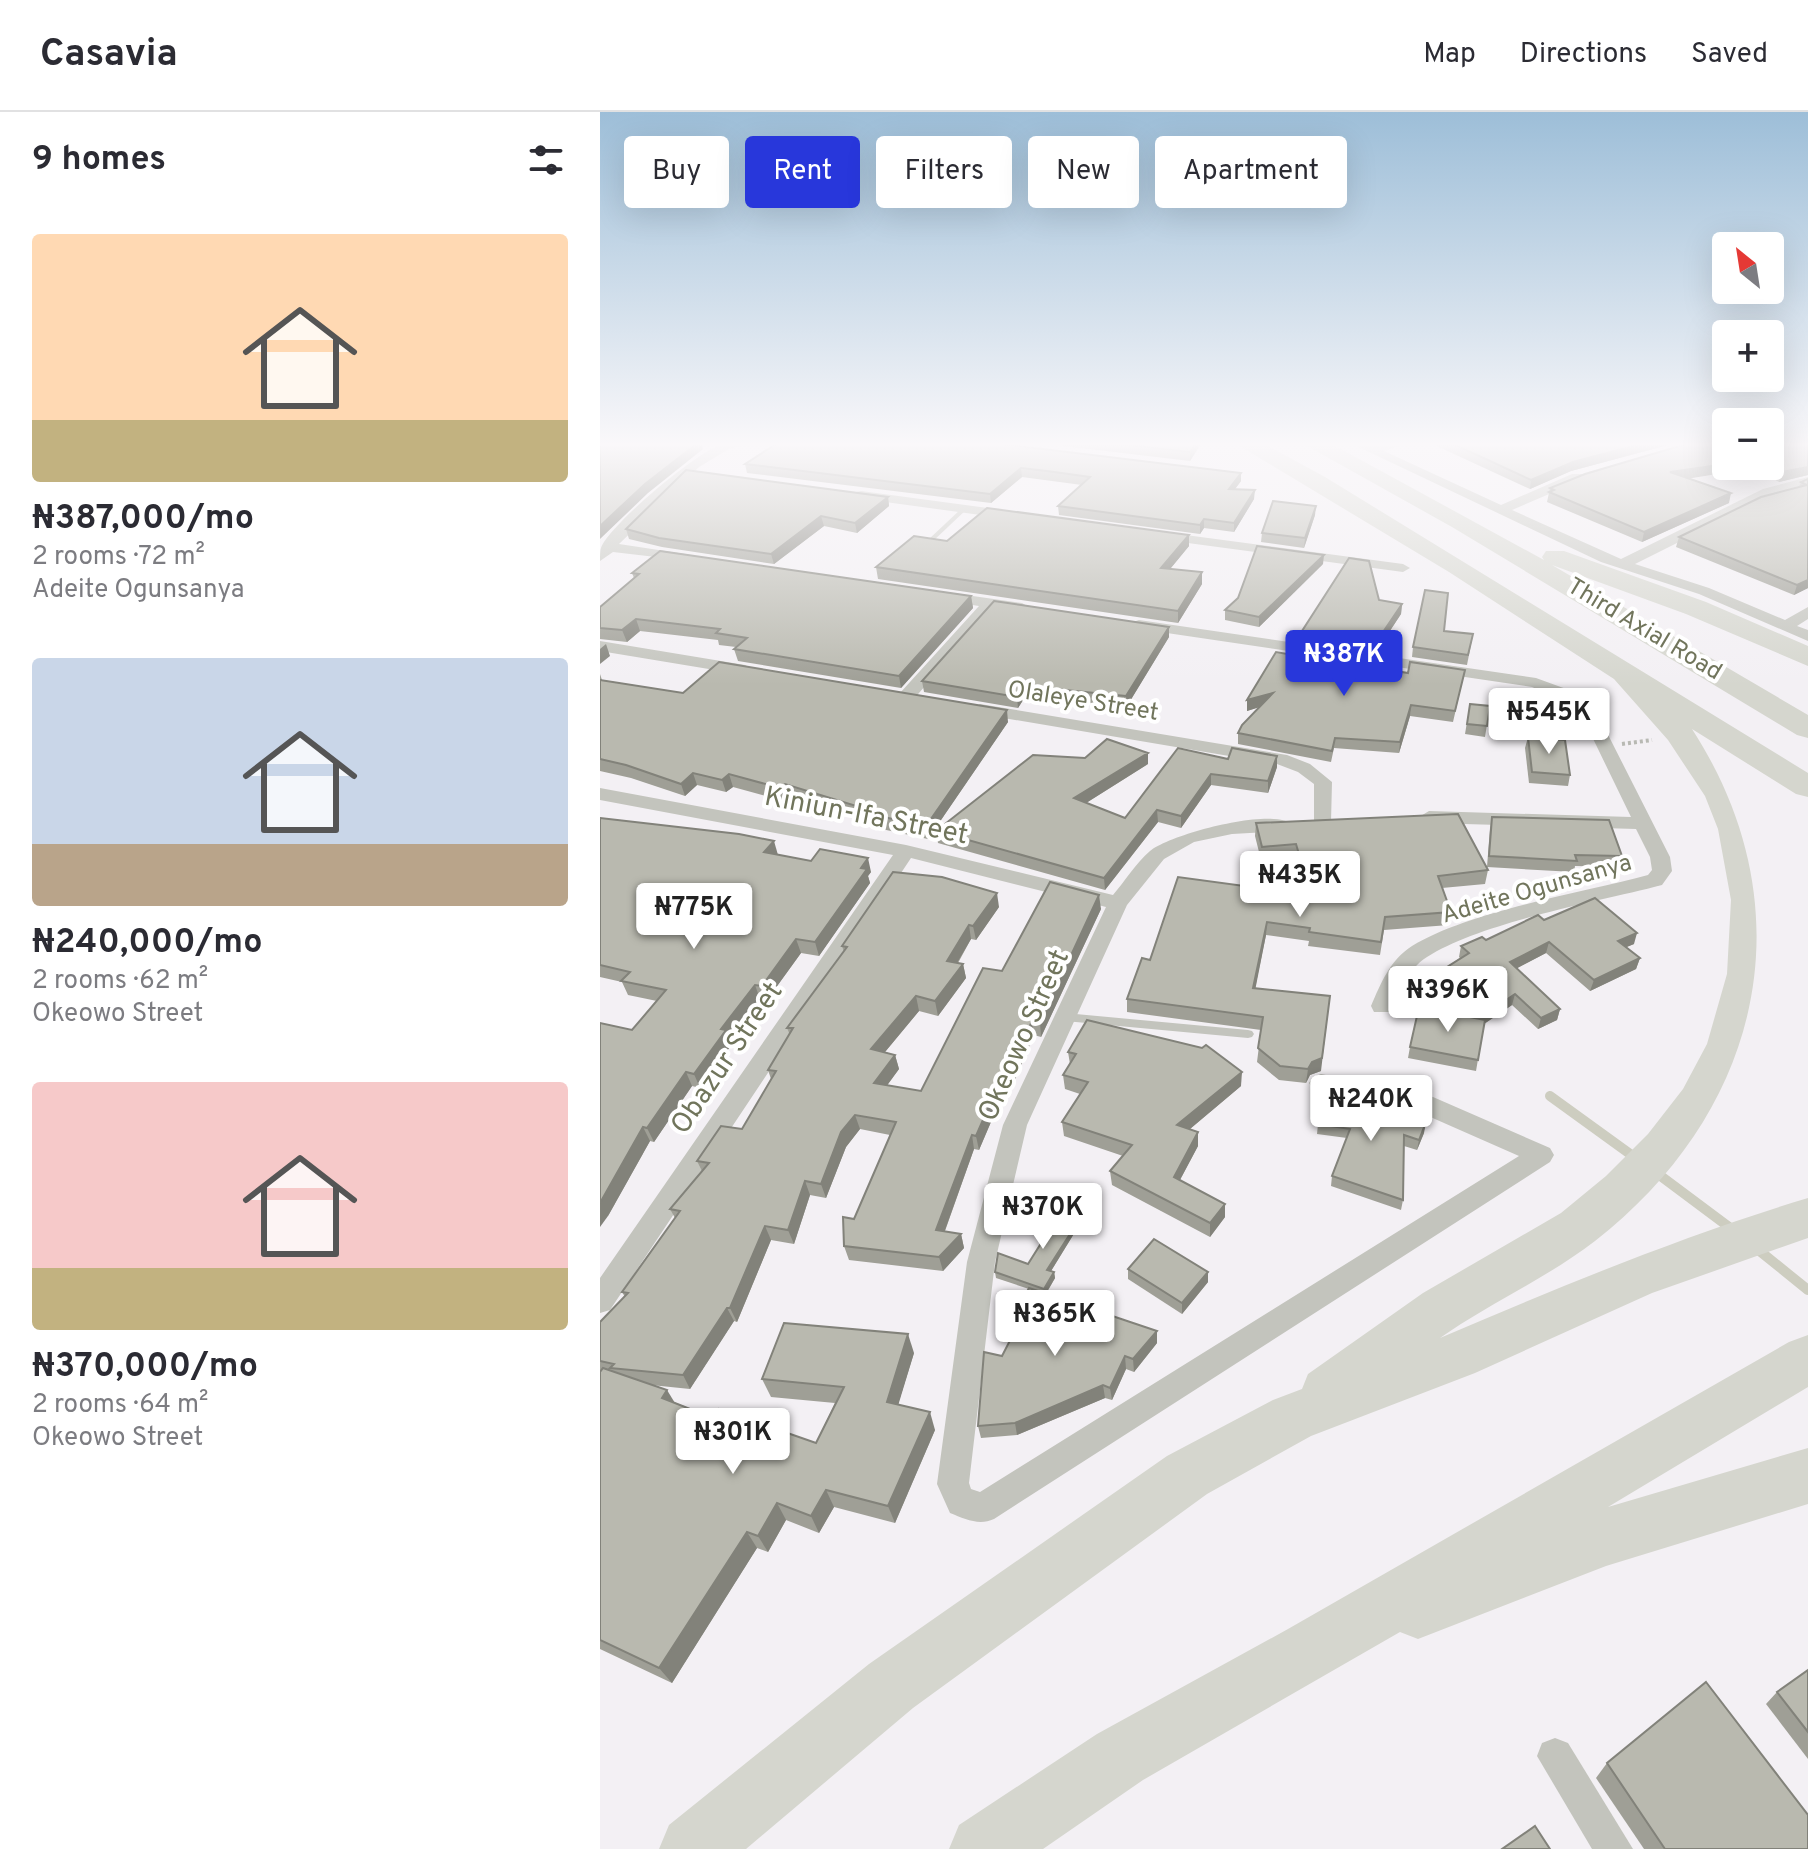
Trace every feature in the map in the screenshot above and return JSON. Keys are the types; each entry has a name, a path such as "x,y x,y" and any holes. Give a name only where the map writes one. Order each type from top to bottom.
{"highway":[{"name":"Third Axial Road","path":"1388,523 1628,677 1808,787"},
{"name":"Third Axial Road","path":"1463,523 1808,728"},
{"path":"1464,523 1696,608 1780,633 1808,657"},
{"path":"1292,1418 1408,1330 1554,1243 1606,1202 1685,1120 1713,1076 1736,1015 1747,962 1752,918 1747,872 1738,835 1721,795 1690,750 1628,677"},
{"path":"693,1849 891,1686 1187,1475 1292,1418 1456,1356 1552,1313 1721,1245 1808,1218"},
{"path":"983,1849 1120,1757 1310,1651 1808,1359"},
{"path":"1310,1651 1606,1537 1808,1476"}],"street":[{"path":"602,554 629,523"},
{"path":"1526,523 1623,564 1704,591 1780,633 1808,636"},
{"path":"1623,564 1705,523"},
{"path":"1152,534 1403,568"},
{"path":"602,554 700,561"},
{"path":"929,594 1036,610"},
{"path":"906,697 990,603"},
{"path":"1780,633 1808,612"},
{"name":"Adeite Ogunsanya","path":"1115,621 1536,683 1563,694 1589,713 1660,857 1662,871 1655,880 1476,927 1419,952 1396,974 1382,1006"},
{"path":"600,646 768,674"},
{"name":"Olaleye Street","path":"968,707 1281,759 1304,768 1323,782 1321,822"},
{"name":"Kiniun-Ifa Street","path":"600,794 906,851 1118,903"},
{"path":"1412,817 1644,823"},
{"name":"Okeowo Street","path":"1321,1083 1424,1104 1541,1155 983,1508 961,1502 953,1484 981,1262 1015,1125 1118,903 1157,855 1188,837 1232,828 1351,821"},
{"name":"Obazur Street","path":"600,1301 906,851"},
{"path":"1555,1756 1614,1849"}],"lane":[{"path":"930,541 949,523"},
{"path":"1065,1017 1248,1034"}],"building":[{"path":"632,523 812,523 771,554 659,538 626,529"},
{"path":"969,523 1100,523 1189,535 1161,568 1202,572 1178,611 876,567 914,536 947,541"},
{"path":"1265,523 1310,523 1305,538 1262,533"},
{"path":"1623,523 1664,523 1644,532"},
{"path":"1708,523 1808,523 1808,580 1797,585 1679,537"},
{"path":"1257,546 1324,555 1259,617 1225,610 1238,598"},
{"path":"660,551 971,596 899,676 734,649 747,638 716,633 720,629 636,619 622,630 600,628 600,607 639,574 632,573"},
{"path":"1349,558 1369,561 1379,600 1402,604 1377,641 1302,631"},
{"path":"1425,590 1448,593 1444,631 1473,634 1468,655 1413,647"},
{"path":"994,601 1169,627 1126,696 1024,686 1017,697 922,681"},
{"path":"1293,645 1367,656 1361,665 1408,673 1410,662 1465,670 1455,711 1411,705 1400,742 1335,738 1332,751 1238,733 1273,693 1247,700 1276,652 1287,654"},
{"path":"719,662 1007,710 926,826 874,815 876,812 785,784 780,788 729,774 722,780 693,773 681,784 600,759 600,680 683,693"},
{"path":"1470,704 1490,706 1487,726 1467,724"},
{"path":"1528,737 1565,740 1570,775 1532,772"},
{"path":"1107,739 1148,753 1074,798 1125,818 1178,748 1228,759 1232,748 1277,756 1268,781 1211,774 1181,816 1157,810 1104,878 936,831 1033,755 1085,758"},
{"path":"1458,814 1488,870 1438,876 1451,912 1385,917 1381,942 1309,932 1310,928 1267,922 1253,988 1330,996 1322,1058 1312,1062 1308,1069 1280,1066 1258,1048 1263,1017 1127,999 1142,958 1150,960 1178,877 1311,895 1296,844 1262,847 1256,823"},
{"path":"1492,817 1609,820 1622,856 1575,855 1577,861 1489,856"},
{"path":"600,818 774,841 764,852 811,861 820,849 868,858 861,868 867,869 815,942 796,939 762,986 755,985 721,1029 726,1030 694,1074 686,1072 647,1128 643,1127 600,1203 600,1023 632,1030 666,990 621,981 630,972 600,965"},
{"path":"893,872 942,877 997,893 973,926 969,925 947,961 963,964 935,1001 916,996 871,1049 895,1055 874,1083 921,1091 983,968 1002,971 1050,882 1099,895 1040,1022 1032,1021 1011,1068 1006,1067 976,1136 972,1135 936,1230 961,1234 939,1257 844,1246 843,1217 854,1219 896,1122 855,1115 841,1132 821,1184 805,1181 788,1230 765,1226 730,1308 727,1308 683,1375 610,1368 614,1364 600,1361 600,1322 628,1293 622,1292 680,1211 670,1209 709,1163 697,1161 721,1126 742,1129 776,1071 768,1070 793,1028 787,1028 847,947 842,946"},
{"path":"1595,898 1637,933 1618,941 1640,958 1594,980 1549,942 1510,962 1560,1009 1541,1018 1515,994 1481,1017 1428,979 1469,953 1461,946 1482,937 1486,940 1538,915 1544,920"},
{"path":"1419,1007 1485,1020 1478,1060 1410,1047"},
{"path":"1087,1020 1202,1048 1206,1045 1242,1072 1177,1125 1198,1132 1174,1177 1225,1204 1210,1223 1110,1171 1132,1145 1062,1122 1088,1082 1063,1075 1076,1054 1068,1052"},
{"path":"1323,1095 1378,1103 1426,1122 1419,1140 1404,1135 1403,1200 1332,1176 1350,1129 1318,1124"},
{"path":"1067,1202 1086,1209 1047,1270 1054,1272 1044,1289 995,1272 998,1253 1028,1264"},
{"path":"1154,1239 1208,1272 1182,1303 1128,1269"},
{"path":"1029,1288 1157,1331 1133,1359 1125,1356 1110,1388 1103,1385 1015,1423 978,1426 984,1352 1002,1356 1020,1321 1013,1318"},
{"path":"784,1323 908,1334 887,1402 930,1412 888,1506 826,1490 811,1516 777,1503 758,1536 747,1532 659,1668 600,1640 600,1372 603,1368 667,1390 662,1398 713,1418 719,1409 816,1443 844,1387 762,1379"},
{"path":"1808,1670 1808,1732 1777,1692"},
{"path":"1706,1682 1808,1815 1808,1849 1665,1849 1607,1763"},
{"path":"1535,1826 1550,1849 1502,1849"}],"waterway":[{"path":"1550,1096 1637,1159"},
{"path":"1654,1171 1733,1230"},
{"path":"1756,1248 1808,1290"}]}
